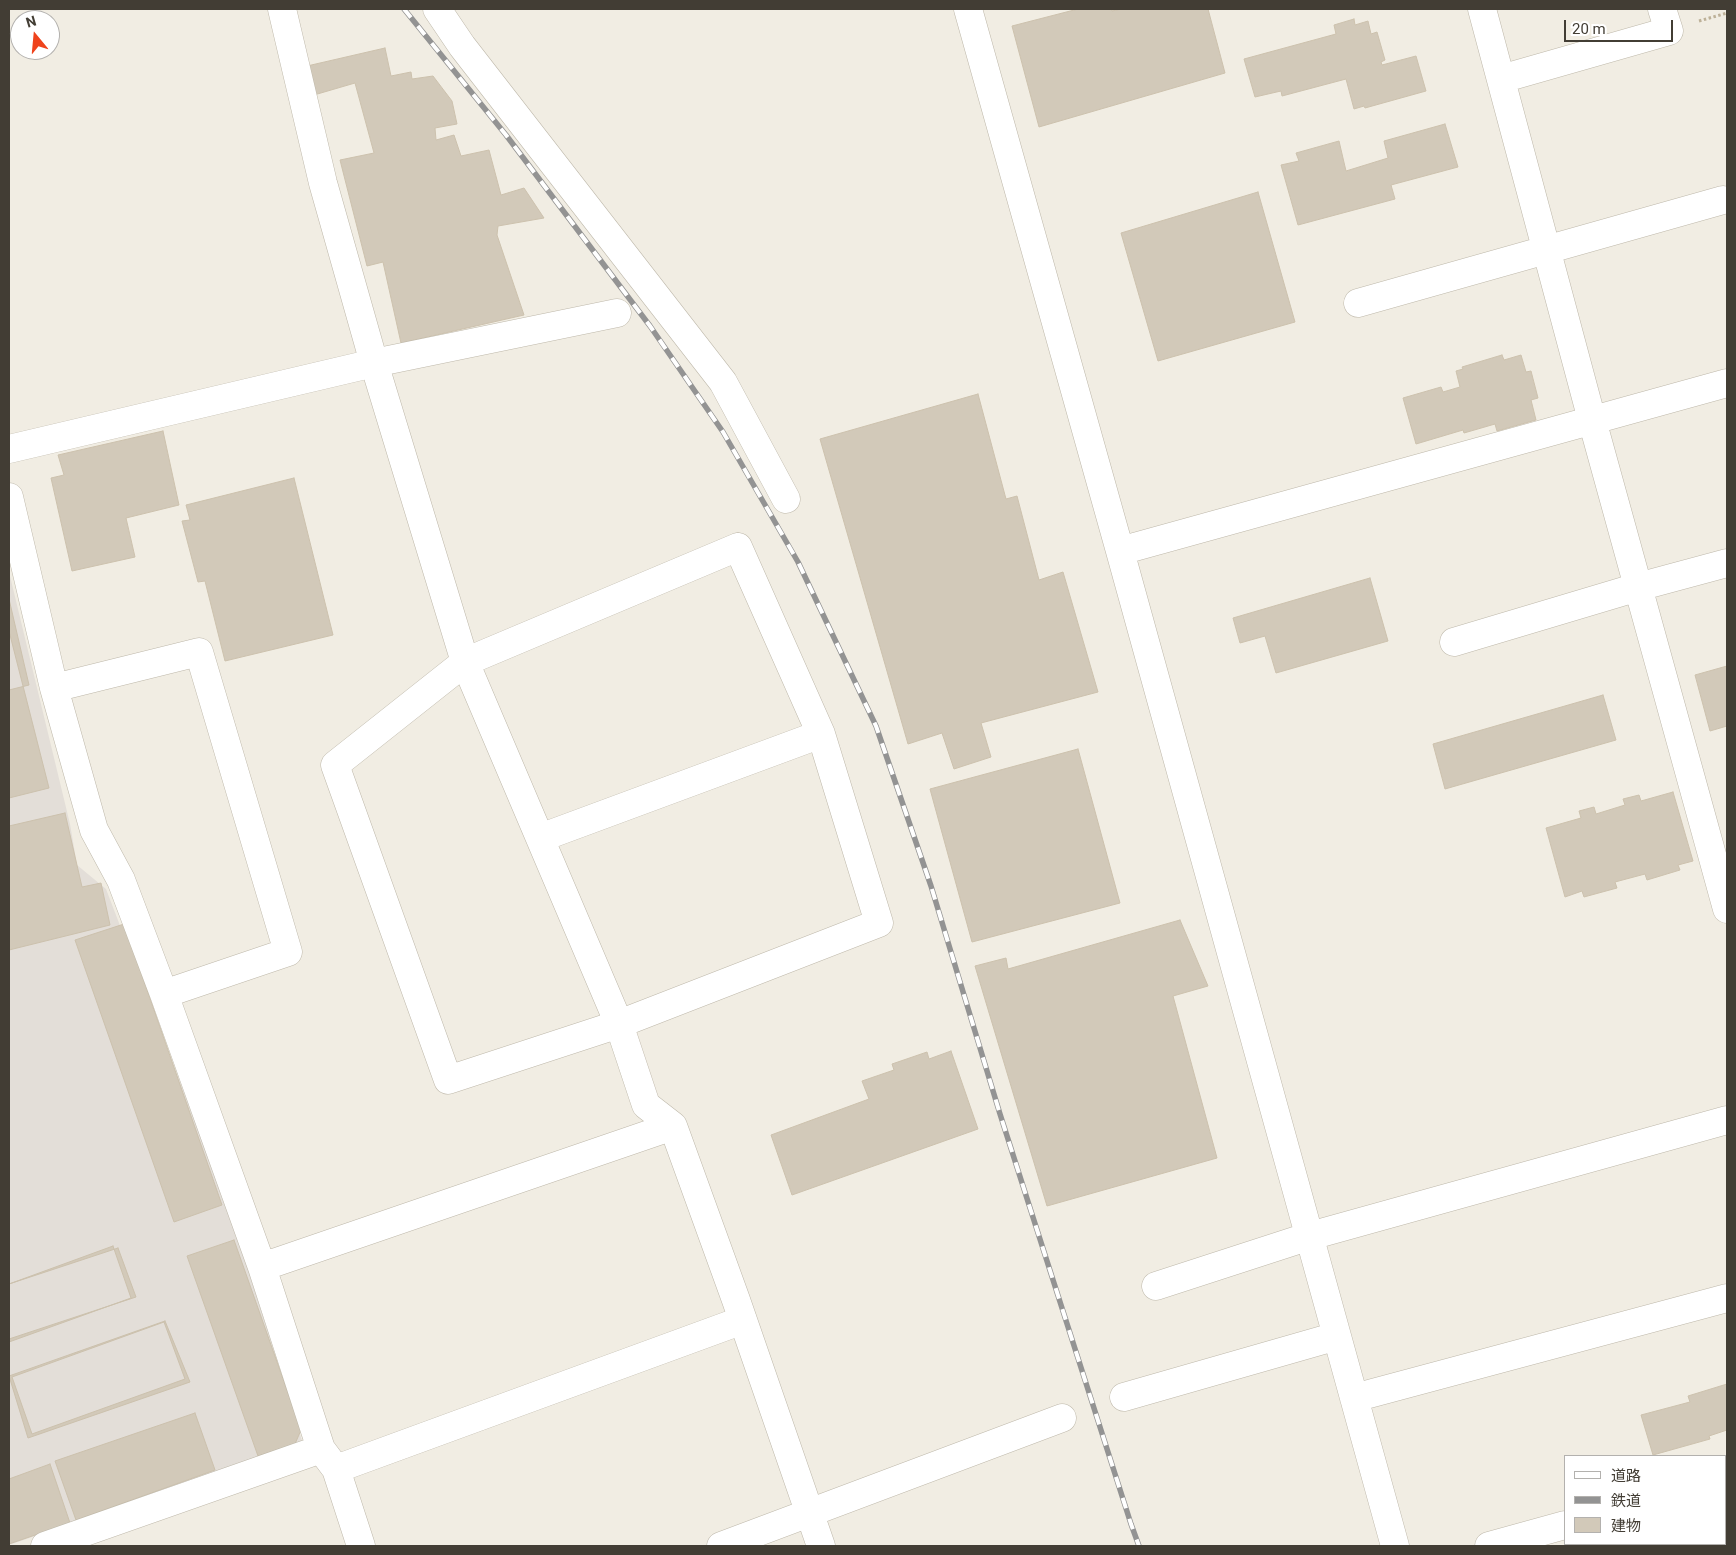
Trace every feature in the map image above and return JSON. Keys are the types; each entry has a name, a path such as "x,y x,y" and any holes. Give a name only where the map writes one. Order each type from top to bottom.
{"street":[{"path":"282,9 323,184 374,363 465,662 619,1024 646,1105 672,1126 743,1320 821,1546"},
{"path":"438,9 462,46 723,382 786,499"},
{"path":"968,9 1395,1546"},
{"path":"1482,9 1592,420 1727,910"},
{"path":"1501,79 1669,31 1662,9"},
{"path":"1358,303 1724,200"},
{"path":"9,449 374,363 617,313"},
{"path":"1120,551 1727,384"},
{"path":"9,497 54,688 94,830 121,880 164,994 361,1546"},
{"path":"738,546 821,734 879,924 619,1024 448,1080 335,765 465,662 738,546"},
{"path":"1454,642 1638,587 1727,563"},
{"path":"54,688 200,652 288,952 164,994"},
{"path":"540,838 821,734"},
{"path":"1156,1286 1310,1236 1727,1120"},
{"path":"262,1267 672,1126"},
{"path":"1354,1398 1727,1298"},
{"path":"45,1546 329,1459 743,1320"},
{"path":"1124,1397 1337,1336"},
{"path":"721,1546 1062,1418"},
{"path":"1489,1546 1564,1525"}],"shaded area":[{"path":"9,572 70,824 77,865 106,889 232,1218 303,1444 9,1545"}],"building":[{"path":"1078,9 1112,9 1112,11 1121,9 1208,9 1225,73 1039,127 1012,26"},
{"path":"1354,19 1355,25 1368,21 1371,34 1377,32 1385,60 1381,62 1382,65 1416,56 1426,91 1365,108 1364,106 1354,109 1346,79 1282,96 1281,91 1255,97 1244,59 1336,34 1334,25"},
{"path":"385,48 391,76 411,72 412,79 433,76 452,101 457,124 435,128 436,140 454,135 461,156 489,150 501,195 524,188 544,218 498,226 497,235 524,315 401,343 383,262 367,266 340,160 374,153 355,83 314,95 307,66"},
{"path":"1445,124 1458,167 1391,185 1395,199 1298,225 1281,165 1299,161 1296,153 1339,141 1346,171 1388,158 1384,141"},
{"path":"1258,192 1295,322 1158,361 1121,233"},
{"path":"1502,355 1504,360 1521,355 1526,372 1531,371 1538,398 1531,400 1536,420 1497,431 1495,424 1464,433 1463,430 1416,444 1403,398 1441,387 1443,392 1460,387 1456,371 1463,369 1462,367"},
{"path":"978,394 1006,499 1017,496 1039,580 1063,572 1098,692 981,723 991,757 954,769 942,733 908,744 820,439"},
{"path":"163,431 179,505 126,518 135,557 72,571 51,478 64,475 58,455"},
{"path":"294,478 333,635 225,661 205,581 198,582 182,521 190,520 186,505"},
{"path":"1370,578 1388,641 1276,673 1265,636 1240,643 1233,618"},
{"path":"9,599 29,685 9,690"},
{"path":"9,631 49,788 9,798"},
{"path":"1727,666 1727,726 1710,731 1695,675"},
{"path":"1603,695 1616,740 1445,789 1433,744"},
{"path":"1078,749 1120,903 972,942 930,789"},
{"path":"1673,792 1693,861 1678,865 1680,870 1647,880 1645,874 1615,882 1617,888 1584,897 1582,891 1565,897 1546,828 1581,818 1579,811 1594,807 1596,814 1625,805 1623,799 1639,795 1641,801"},
{"path":"65,813 82,887 101,883 110,925 9,950 9,826"},
{"path":"1180,920 1208,986 1173,996 1217,1158 1047,1206 975,966 1006,958 1008,969"},
{"path":"124,924 222,1205 174,1222 75,940"},
{"path":"951,1051 978,1129 792,1195 771,1135 869,1099 862,1081 894,1070 892,1064 927,1052 929,1059"},
{"path":"234,1240 301,1430 295,1444 258,1456 187,1256"},
{"path":"113,1246 131,1298 9,1342 9,1284"},
{"path":"118,1248 136,1297 9,1339 9,1284"},
{"path":"165,1321 190,1382 28,1438 9,1376"},
{"path":"164,1322 185,1379 32,1434 12,1377"},
{"path":"1727,1384 1727,1430 1709,1436 1710,1439 1653,1455 1641,1415 1690,1402 1688,1396"},
{"path":"195,1413 215,1470 76,1520 55,1461"},
{"path":"50,1464 70,1523 9,1544 9,1479"}],"railway":[{"path":"404,9 506,135 650,326 723,432 798,562 876,726 931,886 1000,1114 1139,1546"}]}
